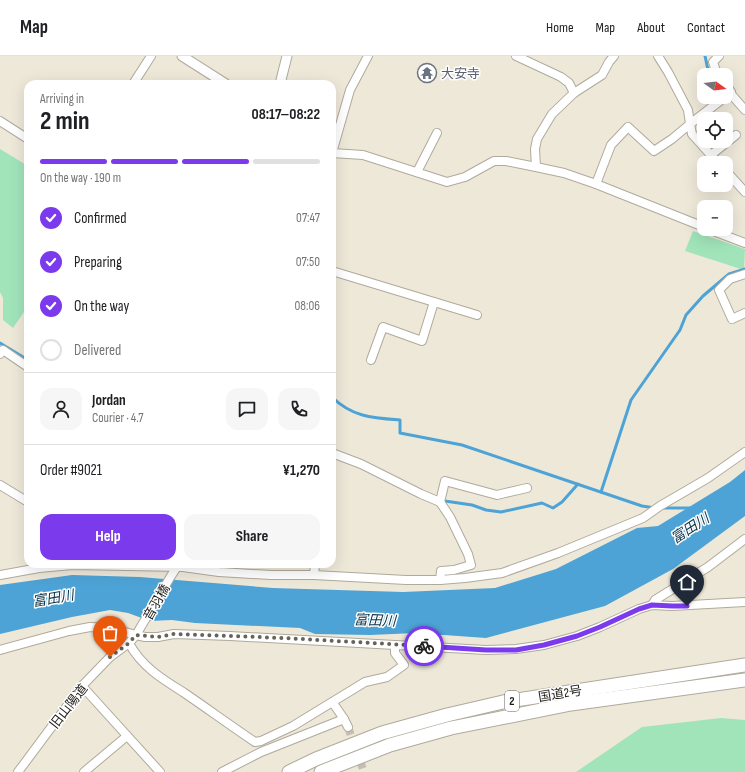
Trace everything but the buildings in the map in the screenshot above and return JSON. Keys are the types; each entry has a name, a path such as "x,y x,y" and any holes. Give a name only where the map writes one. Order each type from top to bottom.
{"highway":[{"name":"国道2号","path":"289,772 316,759 382,733 446,715 503,702 745,665"},
{"name":"国道2号","path":"321,772 390,746 451,728 572,704 745,680"}],"street":[{"path":"136,80 151,56"},
{"path":"182,56 220,80"},
{"path":"281,80 287,56"},
{"path":"336,139 350,90 368,56"},
{"path":"516,56 562,77 569,83 574,93"},
{"path":"536,64 540,56"},
{"path":"536,167 535,149 537,138 552,114 574,93 602,75 614,56"},
{"path":"658,56 688,110 692,134 711,155 736,135"},
{"path":"714,58 716,68"},
{"path":"733,101 745,110"},
{"path":"596,184 611,144 628,126 654,151 672,139 716,104"},
{"path":"0,121 24,136"},
{"path":"417,172 437,133"},
{"path":"336,153 363,155 447,182 465,176 494,162 506,161 564,173 596,184 697,224"},
{"path":"733,179 745,192"},
{"path":"726,236 745,243"},
{"path":"336,272 477,315"},
{"path":"745,274 730,279 719,290 732,319 745,313"},
{"path":"371,360 383,327 422,341 434,302"},
{"path":"0,354 3,350 24,364"},
{"path":"196,568 248,574 314,575 406,580 440,580 502,573 558,553 643,518 660,506 708,478 745,452"},
{"path":"336,455 361,464 440,502 450,517 468,554 471,565 454,570 441,571 440,580"},
{"path":"440,502 445,481 496,495 527,488"},
{"path":"0,485 24,500"},
{"path":"652,605 655,600 708,567 745,539"},
{"path":"0,575 39,568"},
{"name":"音羽橋","path":"138,632 177,568"},
{"path":"314,575 315,568"},
{"path":"0,650 69,630 90,627 111,628 158,637 174,634 230,636 486,650 516,650 544,645 577,636 639,609 652,605 672,606 745,602"},
{"name":"旧山陽道","path":"18,772 82,686 110,657 129,643 138,632"},
{"path":"129,643 141,661 164,681 183,692 255,742 261,741 293,726 333,703 365,682 386,677 404,665 395,653 395,645"},
{"path":"82,686 160,772"},
{"path":"333,703 344,719 348,728"},
{"path":"222,772 261,752 344,719"},
{"path":"84,772 127,736"}],"green space":[{"path":"0,149 24,164 24,312 13,328 3,320 3,298 0,292"},
{"path":"693,231 697,232 697,236 707,236 745,249 744,270 685,251"},
{"path":"721,718 745,720 745,772 576,772 642,727"}],"water":[{"name":"富田川","path":"745,470 745,516 673,569 605,606 486,638 416,633 370,635 315,634 300,628 195,623 172,620 150,621 128,613 110,610 72,617 0,634 0,585 72,575 140,577 273,588 403,592 495,588 556,569 637,528 658,526 730,482"}],"waterway":[{"path":"705,56 708,68"},
{"path":"601,492 631,400 680,330 686,315 703,296 729,274 745,269"},
{"path":"0,343 24,358"},
{"path":"336,400 355,413 372,417 400,420 400,433 462,445 642,506 655,508"},
{"path":"445,501 472,505 486,510 501,512 542,503 553,508 562,502 578,484"},
{"path":"660,508 691,508"}],"tunnel":[{"path":"348,727 364,772"}],"way so far":[{"path":"110,657 129,643 136,635 158,637 174,634 284,638 424,646"}],"place":[{"name":"大安寺","path":"427,73"}],"route":[{"path":"424,646 486,650 516,650 544,645 577,636 639,609 652,605 687,606"}]}
